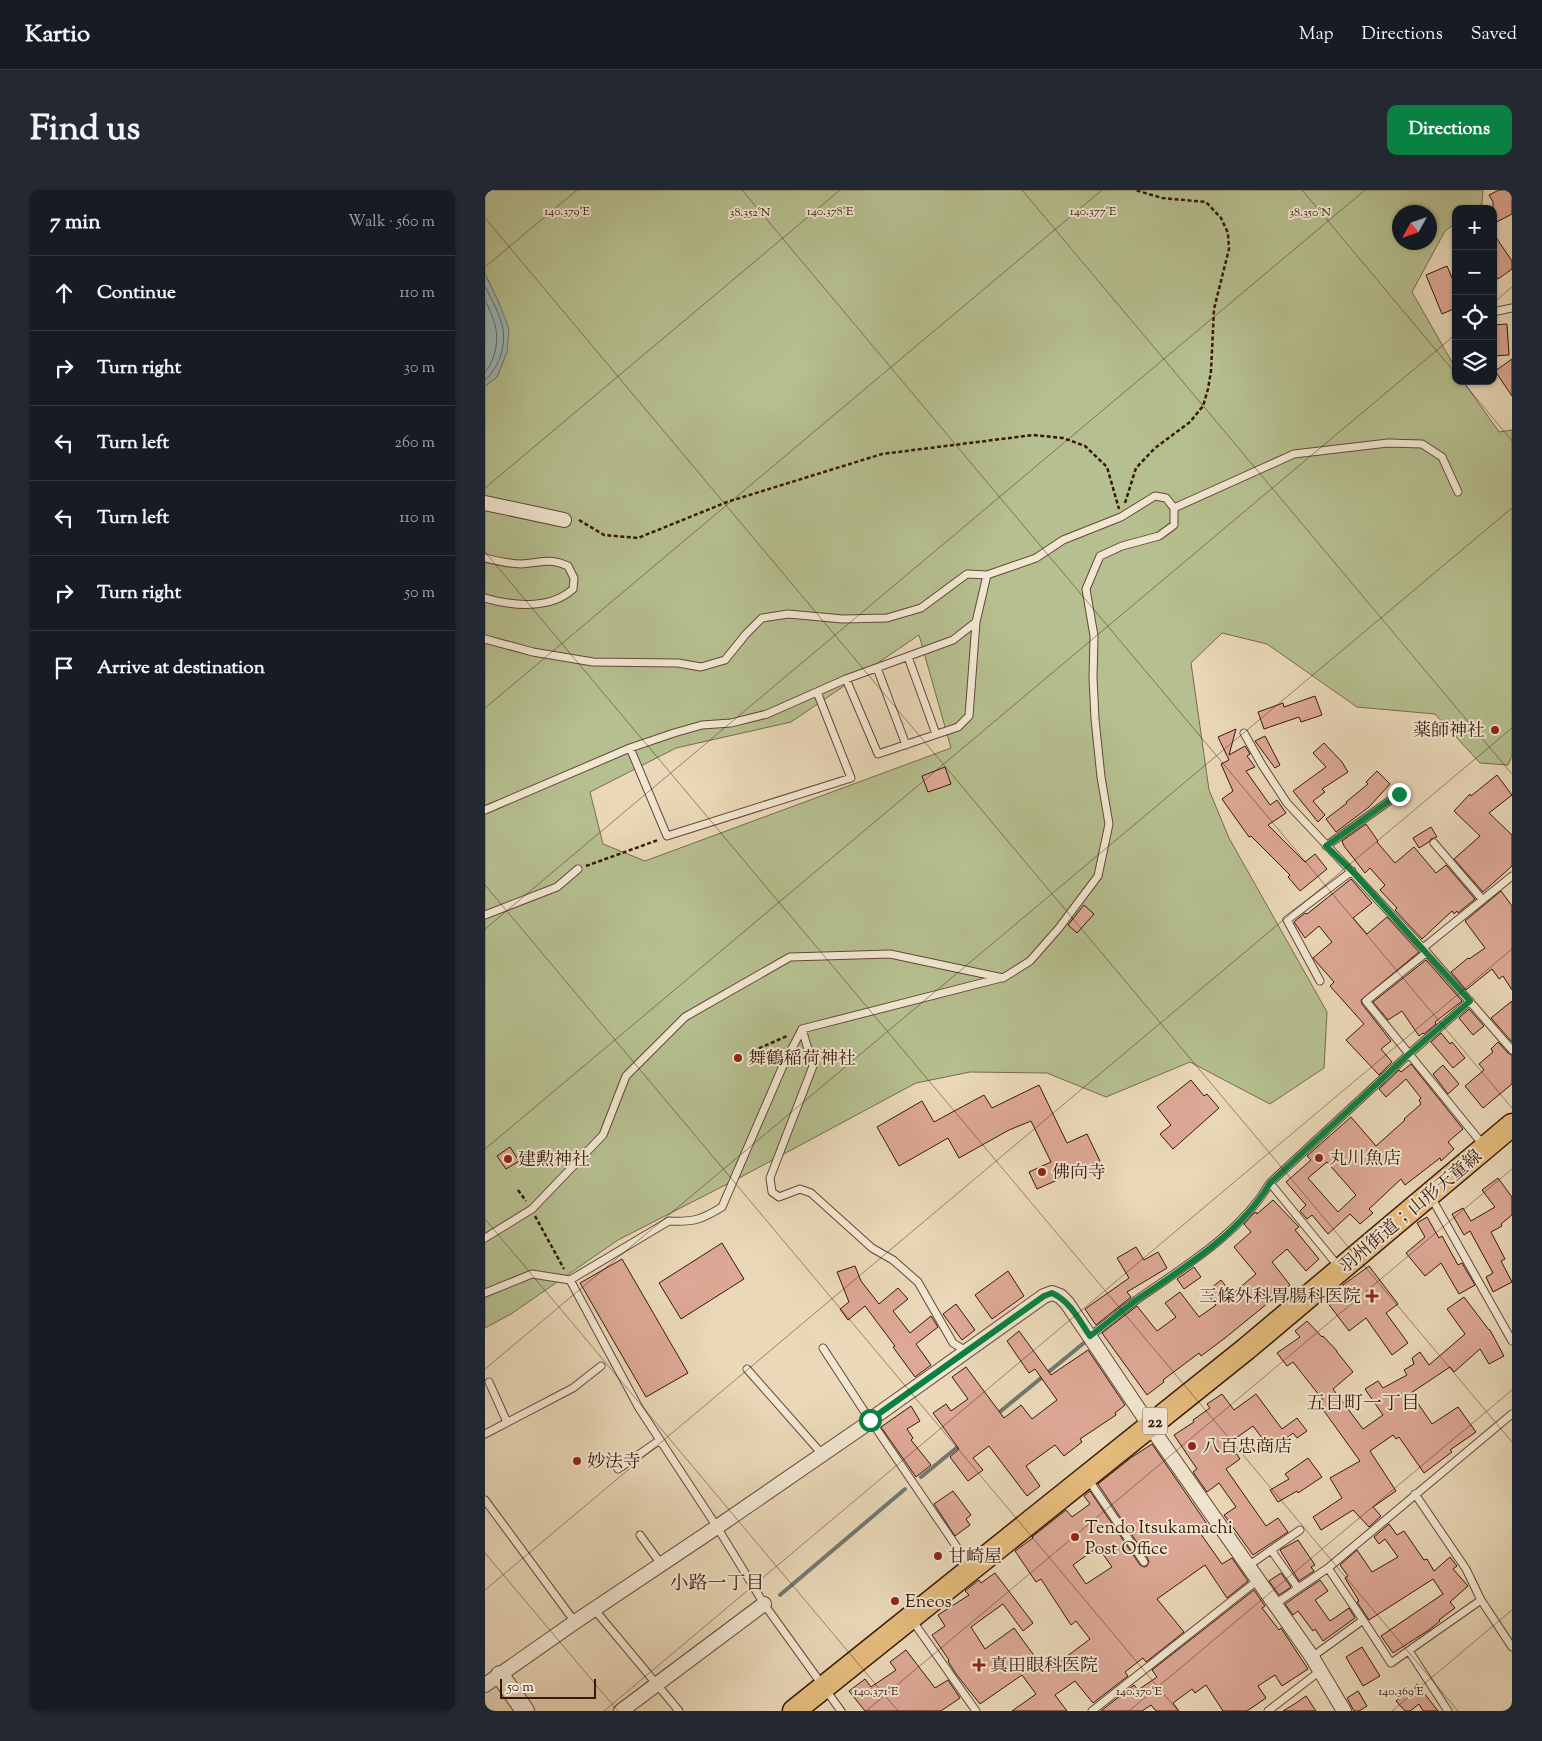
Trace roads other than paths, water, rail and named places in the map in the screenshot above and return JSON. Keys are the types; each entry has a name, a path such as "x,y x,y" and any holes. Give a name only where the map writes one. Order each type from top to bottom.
{"main road":[{"name":"羽州街道；山形天童線","path":"793,1711 1246,1349 1512,1125"}],"street":[{"path":"485,502 564,520"},
{"path":"485,1686 594,1609 717,1528 1044,1296 1052,1293 1060,1296 1067,1303 1149,1426 1312,1657 1344,1711"},
{"path":"621,1711 764,1604"},
{"path":"500,1675 525,1711"}],"lane":[{"path":"1497,311 1512,308"},
{"path":"1174,508 1294,454 1388,443 1422,444 1443,457 1458,492"},
{"path":"485,639 533,652 593,662 678,663 701,667 725,660 762,618 788,614 843,619 887,618 921,608 967,574 987,575 1036,558 1063,540 1121,517 1155,496 1166,498 1174,508 1174,525 1159,536 1123,546 1100,556 1086,589 1094,636 1093,678 1096,729 1101,777 1109,824 1098,876 1059,928 1030,960 1003,978 802,1029 782,1068 722,1207 703,1219 684,1222 669,1221 570,1280 532,1274 485,1293"},
{"path":"485,558 521,564 546,560 561,562 568,566 573,578 573,588 565,596 551,601 516,605 485,598"},
{"path":"846,679 877,754 958,727 969,716 975,622 987,575"},
{"path":"485,810 630,748 674,733 702,725 731,723 767,714 846,679 953,640 975,622"},
{"path":"908,656 936,734"},
{"path":"877,668 906,745"},
{"path":"630,748 667,836 851,778 817,692"},
{"path":"1244,733 1287,803 1425,950 1512,1050"},
{"path":"1326,846 1399,794"},
{"path":"1435,843 1482,899"},
{"path":"485,915 557,887 578,869"},
{"path":"1320,981 1287,920 1352,871"},
{"path":"1485,1147 1366,1002 1482,899 1512,876"},
{"path":"485,1238 532,1209 603,1135 625,1076 685,1017 790,956 890,954 1003,978"},
{"path":"1090,1336 1135,1301 1214,1245 1260,1200 1270,1183 1409,1054 1470,1001"},
{"path":"802,1029 813,1066 770,1178 772,1192 779,1197 800,1189 811,1193 872,1248 893,1260 918,1282 953,1343 966,1351"},
{"path":"1270,1183 1341,1270"},
{"path":"1430,1195 1512,1340"},
{"path":"570,1280 639,1408 659,1440 764,1604 841,1711"},
{"path":"823,1348 971,1569"},
{"path":"485,1434 573,1388 601,1366"},
{"path":"747,1369 822,1454"},
{"path":"489,1382 507,1422"},
{"path":"1275,1604 1328,1568 1512,1414"},
{"path":"618,1470 659,1440"},
{"path":"1086,1476 1144,1562"},
{"path":"1415,1494 1466,1569 1481,1600 1512,1647"},
{"path":"486,1503 575,1622"},
{"path":"1248,1566 1300,1530"},
{"path":"640,1535 661,1564"},
{"path":"1271,1550 1298,1588"},
{"path":"1328,1568 1391,1662 1481,1600"},
{"path":"1092,1711 1258,1580"},
{"path":"594,1609 679,1711"},
{"path":"910,1618 976,1711"},
{"path":"1312,1657 1363,1620"},
{"path":"1409,1651 1448,1711"},
{"path":"1268,1711 1321,1672"}],"water":[{"path":"485,274 509,329 507,352 497,377 485,386"}],"waterway":[{"path":"996,1415 1085,1342"},
{"path":"921,1477 960,1445"},
{"path":"780,1595 905,1489"}],"place":[{"name":"薬師神社","path":"1495,730"},
{"name":"舞鶴稲荷神社","path":"738,1058"},
{"name":"丸川魚店","path":"1319,1158"},
{"name":"建勲神社","path":"508,1159"},
{"name":"佛向寺","path":"1042,1172"},
{"name":"三條外科胃腸科医院","path":"1372,1296"},
{"name":"八百忠商店","path":"1192,1446"},
{"name":"妙法寺","path":"577,1461"},
{"name":"Tendo Itsukamachi Post Office","path":"1075,1537"},
{"name":"甘崎屋","path":"938,1556"},
{"name":"Eneos","path":"895,1601"},
{"name":"真田眼科医院","path":"979,1665"}],"district":[{"name":"五日町一丁目","path":"1363,1402"},
{"name":"小路一丁目","path":"717,1582"}]}
